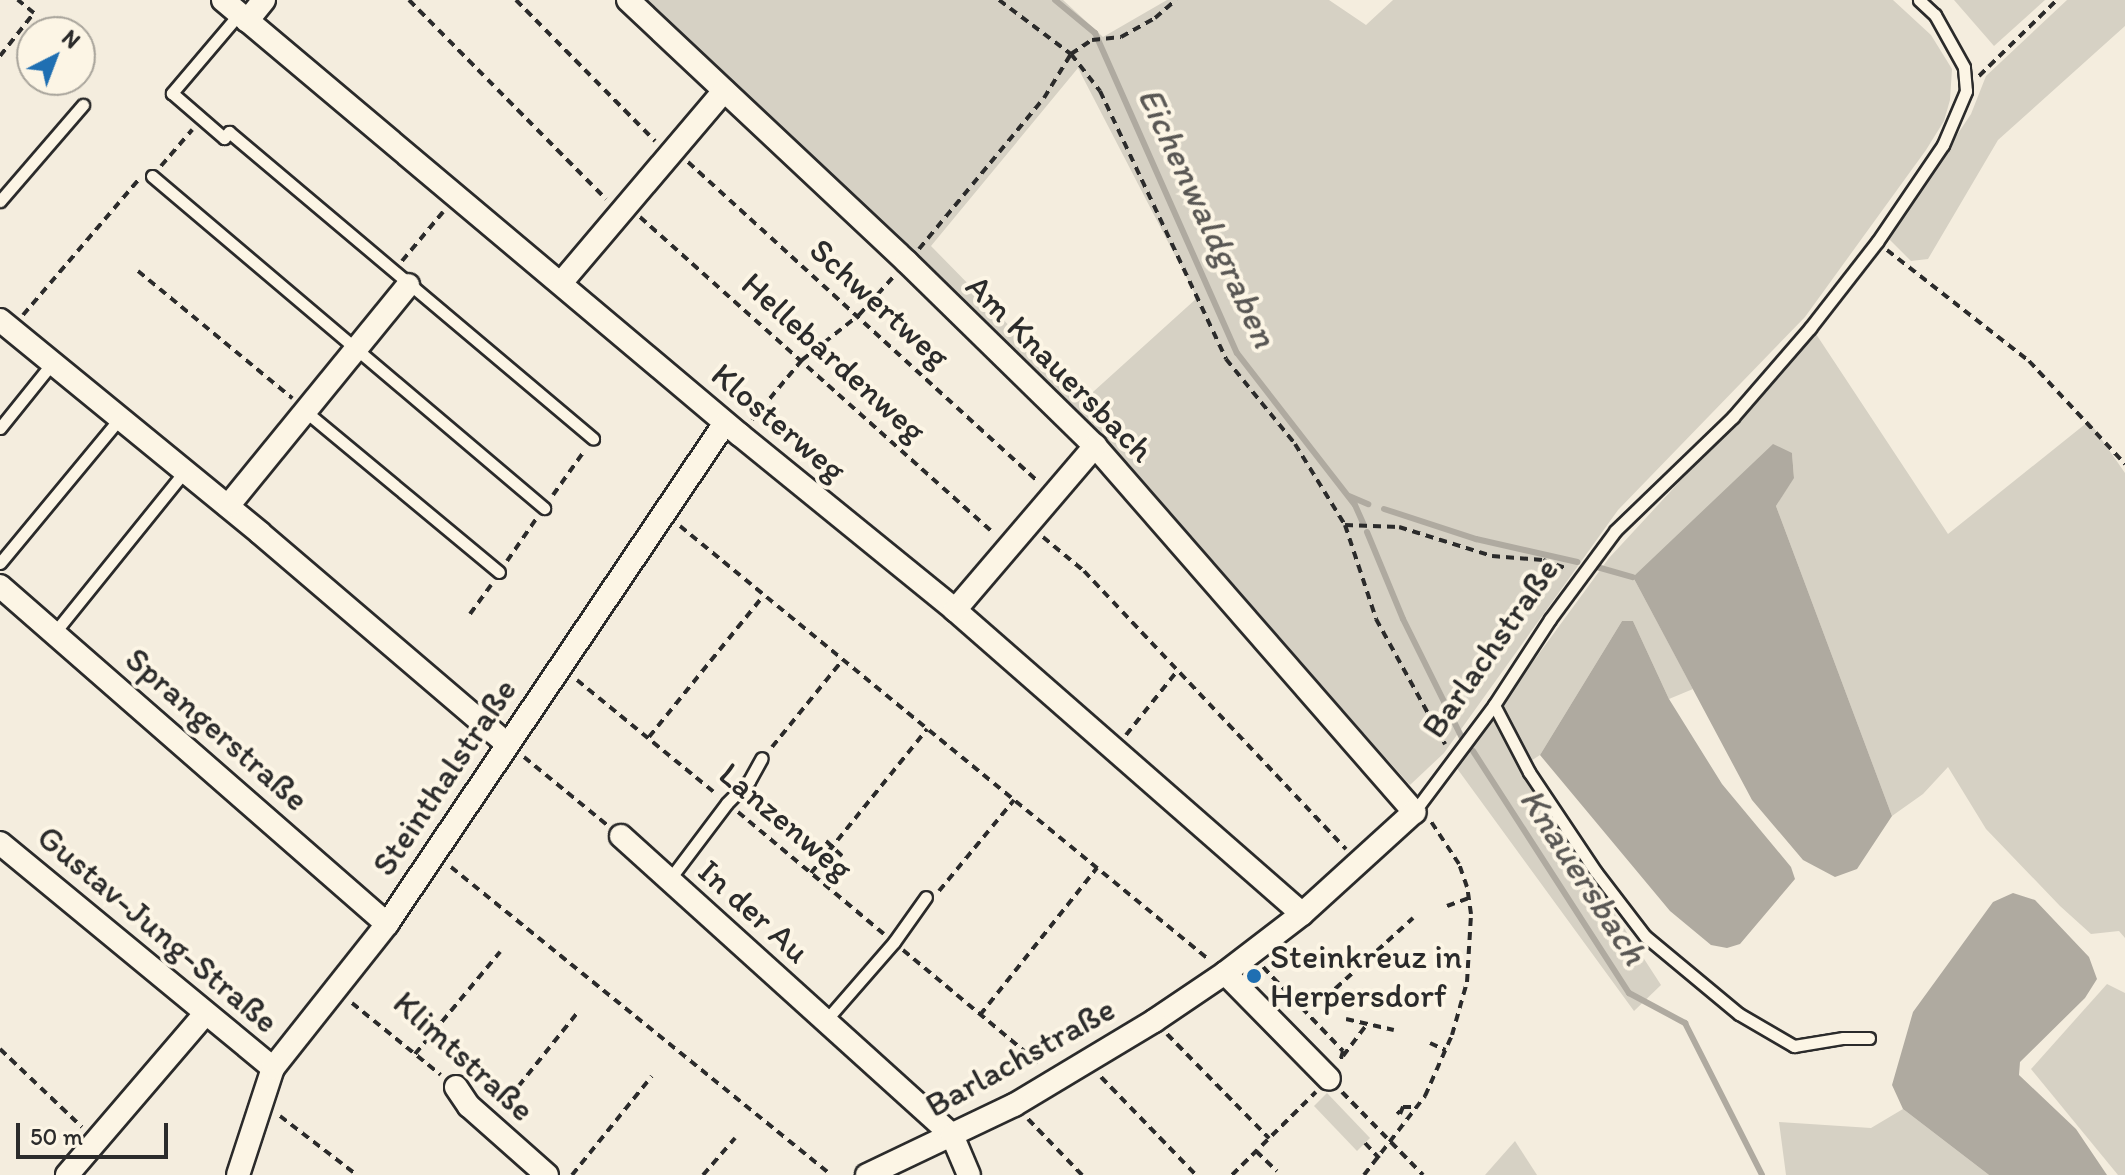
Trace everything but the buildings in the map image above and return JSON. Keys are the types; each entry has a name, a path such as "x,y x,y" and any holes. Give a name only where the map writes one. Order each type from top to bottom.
{"street":[{"path":"236,12 264,0"},
{"name":"Am Knauersbach","path":"628,0 907,262 1095,446 1414,812"},
{"name":"Klosterweg","path":"236,12 732,429 955,610 1302,914"},
{"path":"561,283 724,91"},
{"path":"228,506 354,349 400,278"},
{"path":"6,324 228,506 506,743"},
{"name":"Steinthalstraße","path":"238,1175 273,1068 387,924 506,743 665,513 732,429"},
{"path":"955,610 1095,446"},
{"name":"Sprangerstraße","path":"0,586 387,924"},
{"name":"Barlachstraße","path":"867,1175 1014,1105 1154,1021 1225,973 1302,914 1414,812"},
{"name":"In der Au","path":"621,836 952,1135"},
{"name":"Gustav-Jung-Straße","path":"0,843 273,1068"},
{"path":"1225,973 1331,1081"},
{"path":"67,1175 206,1013"},
{"name":"Klimtstraße","path":"456,1087 469,1106 547,1175"},
{"path":"952,1135 969,1175"}],"lane":[{"path":"1919,0 1935,15 1964,67 1966,91"},
{"path":"236,12 172,93 224,138 229,132 593,438"},
{"name":"Barlachstraße","path":"1414,812 1494,705 1615,531 1733,417 1810,328 1877,242 1943,145 1966,91"},
{"path":"0,201 83,105"},
{"path":"152,176 544,508"},
{"path":"0,428 53,362"},
{"path":"305,411 499,572"},
{"path":"0,563 120,418"},
{"path":"55,632 185,471"},
{"path":"1494,705 1529,772 1596,872 1645,936 1739,1014 1794,1046 1843,1038 1869,1038"},
{"path":"669,880 727,803 749,781 762,758"},
{"path":"827,1019 894,942 926,897"}],"path":[{"path":"0,56 34,13 18,0"},
{"name":"Hellebardenweg","path":"409,0 622,208 802,360 1008,546"},
{"name":"Schwertweg","path":"516,0 671,152 859,315 1052,494"},
{"path":"999,0 1071,54 1100,91 1226,359 1295,444 1345,525 1376,619 1454,760"},
{"path":"732,429 802,360 859,315 931,238 1044,98 1071,54 1092,40 1121,37 1155,18 1176,0"},
{"path":"1966,91 2057,0"},
{"path":"6,324 141,177 147,183 202,119"},
{"path":"400,278 456,197"},
{"path":"1877,242 2029,361 2125,464"},
{"path":"138,271 267,376 305,411"},
{"path":"470,614 593,438"},
{"path":"665,513 1225,973"},
{"path":"1028,524 1084,571 1359,862"},
{"path":"1345,525 1399,527 1492,556 1543,560 1583,573"},
{"path":"649,737 763,596"},
{"path":"762,758 842,660"},
{"name":"Lanzenweg","path":"559,666 649,737 1059,1079"},
{"path":"1115,750 1177,671"},
{"path":"811,873 927,729"},
{"path":"506,743 621,836"},
{"path":"926,897 934,897 1014,800"},
{"path":"1364,1175 1417,1107 1445,1050 1467,982 1471,947 1469,898 1459,864 1428,818 1414,812"},
{"path":"826,841 842,856"},
{"path":"434,853 831,1175"},
{"path":"980,1015 1097,868"},
{"path":"1447,906 1469,898"},
{"path":"1325,998 1413,918"},
{"path":"415,1054 500,952"},
{"path":"1232,1175 1331,1081 1343,1051 1250,954"},
{"name":"Klimtstraße","path":"336,990 456,1087"},
{"path":"488,1123 577,1013"},
{"path":"1346,1019 1394,1030"},
{"path":"1154,1021 1269,1138"},
{"path":"1341,1057 1366,1025"},
{"path":"1430,1043 1445,1050"},
{"path":"0,1049 96,1140"},
{"path":"1085,1061 1196,1175"},
{"path":"572,1175 652,1076"},
{"path":"1331,1081 1423,1175"},
{"path":"261,1101 357,1175"},
{"path":"1397,1111 1400,1114 1403,1107 1417,1107"},
{"path":"1032,1124 1082,1175"},
{"path":"703,1175 735,1138"},
{"path":"1365,1143 1379,1158"},
{"path":"1256,1151 1277,1171"}],"shaded area":[{"path":"646,0 1063,0 1103,37 1167,0 1329,0 1366,25 1393,0 1893,0 1931,35 1952,69 1950,100 1944,121 1805,317 1618,510 1444,753 1410,785 1106,445 920,259","holes":["1078,68 1197,298 1083,401 931,246"]},
{"path":"1954,0 2045,0 1994,46"},
{"path":"2067,0 2125,0 2125,26 1998,140 1928,259 1911,261 1888,238 1971,114 1986,76"},
{"path":"1816,334 1948,534 2089,421 2125,473 2125,938 2119,931 2091,934 2060,906 1986,829 1948,767 1923,794 1892,816 1776,506 1794,477 1792,453 1633,577 1693,689 1669,699 1633,621 1622,621 1540,755 1520,768 1661,985 1634,1011 1456,767 1609,558"},
{"path":"1773,444 1792,453 1794,478 1776,506 1892,816 1857,869 1835,877 1803,860 1752,800 1633,577"},
{"path":"1622,621 1633,621 1669,699 1722,784 1791,867 1795,879 1740,944 1727,948 1711,945 1670,911 1540,755"},
{"path":"2013,893 2035,900 2089,957 2097,979 2085,998 2020,1062 2019,1075 2076,1129 2107,1175 1989,1175 1903,1109 1892,1085 1913,1012 1993,902"},
{"path":"2107,984 2125,993 2125,1175 2118,1175 2031,1069"},
{"path":"1327,1093 1370,1138 1357,1151 1314,1106"},
{"path":"1903,1109 1989,1175 1786,1175 1779,1122 1871,1128"},
{"path":"1515,1141 1537,1175 1485,1175"}],"waterway":[{"name":"Eichenwaldgraben","path":"1055,0 1095,33 1237,353 1355,505 1363,523"},
{"name":"Eichenwaldgraben","path":"1349,496 1368,504"},
{"name":"Eichenwaldgraben","path":"1384,509 1476,539 1577,562"},
{"name":"Knauersbach","path":"1367,532 1403,619 1462,738"},
{"name":"Eichenwaldgraben","path":"1597,567 1633,577"},
{"name":"Knauersbach","path":"1473,751 1629,993 1685,1023 1762,1175"}],"place":[{"name":"Steinkreuz in Herpersdorf","path":"1254,976"}]}
